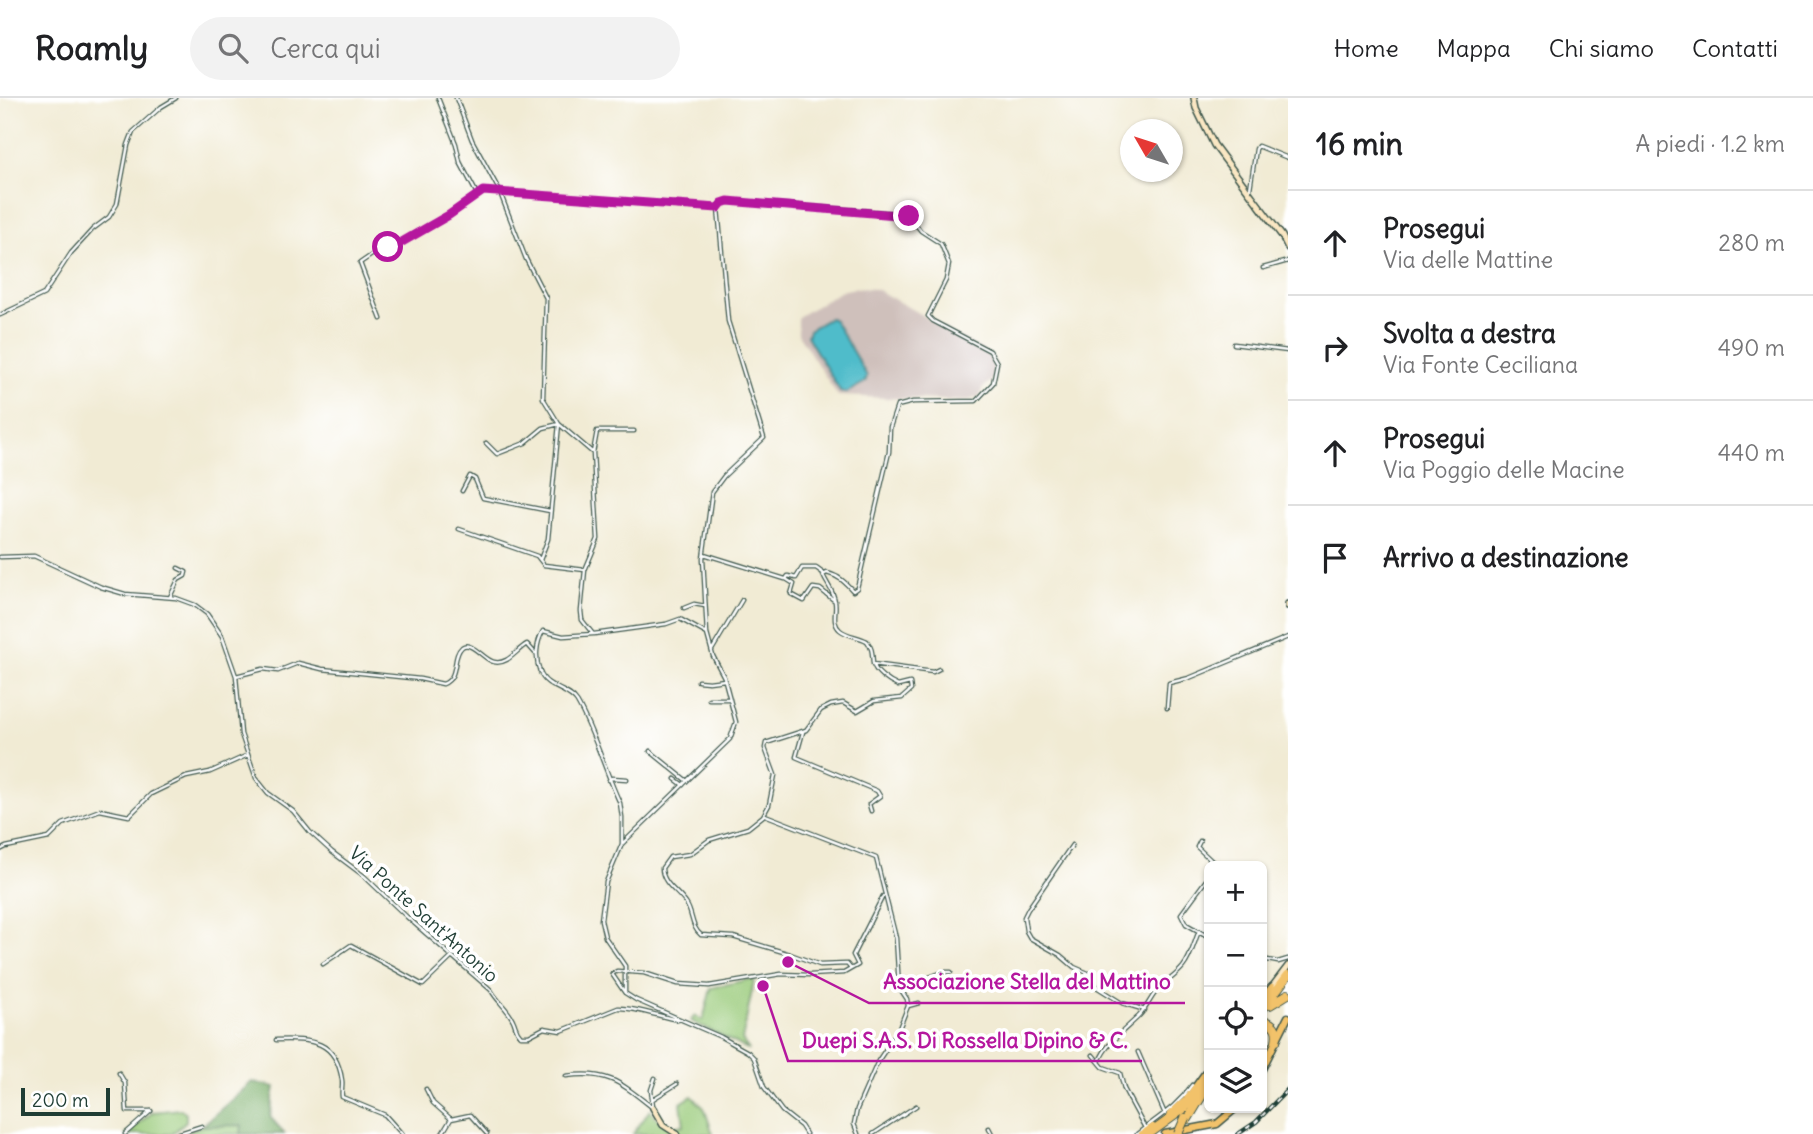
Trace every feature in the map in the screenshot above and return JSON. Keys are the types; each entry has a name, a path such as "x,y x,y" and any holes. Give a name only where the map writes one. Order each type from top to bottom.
{"highway":[{"path":"1267,1001 1288,975"},
{"path":"1267,1002 1288,981"},
{"path":"1267,999 1272,987"},
{"path":"1267,1003 1288,994"},
{"path":"1267,1023 1271,1023 1278,1032 1276,1041"},
{"path":"1143,1132 1185,1108 1204,1086"},
{"path":"1180,1134 1204,1089"}],"main road":[{"path":"1267,1059 1288,1017"},
{"path":"1143,1132 1186,1100 1204,1075"},
{"path":"1165,1134 1217,1124 1231,1113"}],"street":[{"path":"0,314 44,293 71,253 93,229 109,217 117,204 133,132 161,107 176,98"},
{"path":"438,98 460,162 477,194"},
{"path":"456,98 472,140 499,190 526,259 546,298 543,398 559,424 593,453"},
{"path":"1194,98 1214,145 1282,236 1288,248"},
{"path":"1249,193 1258,146 1288,158"},
{"path":"381,318 360,263 379,250 395,246 449,215 483,191 499,190 718,208"},
{"path":"621,844 730,739 736,722 725,680 707,634 702,568 712,492 724,476 764,438 727,321 718,208 728,201 909,216 921,230 941,244 949,264 946,280 928,316 990,351 998,363 993,383 976,401 907,402 897,405 890,428 889,452 856,588 853,591 839,578 824,574 816,568 802,568 796,578 788,576 786,579"},
{"path":"1262,268 1288,261"},
{"path":"1234,344 1288,351"},
{"path":"486,443 497,454 524,443 543,428 559,424"},
{"path":"540,560 548,538 559,424"},
{"path":"593,634 582,620 581,611 585,570 598,539 593,453 597,431 634,431"},
{"path":"462,491 470,476 475,479 483,498 550,511"},
{"path":"459,528 537,556 544,565 585,570"},
{"path":"704,554 786,579 794,584 791,593 800,599 807,599 813,588 820,589 835,601"},
{"name":"Via Ponte Sant'Antonio","path":"0,557 36,556 101,587 125,594 170,597 195,606 211,617 222,636 236,676 241,734 256,778 268,793 293,811 310,832 332,852 364,876 491,990 498,1003 513,1019 516,1031 521,1036 529,1037 544,1028 561,1031 618,1008 628,1007 641,1013 682,1021"},
{"path":"170,597 178,580 185,576 186,572 178,568"},
{"path":"824,574 835,601 836,625 841,631 869,643 873,652 873,664 878,672 895,685 901,686 910,682 911,690 902,698 874,701 857,712 843,703 831,705 821,710 803,732 768,742 765,745 775,775 765,815 754,825 709,840 690,854 668,858 662,868 663,877 685,902 695,929 701,935 733,937 790,954 813,964 847,964 851,969"},
{"path":"712,650 742,600"},
{"path":"684,608 694,604 705,606"},
{"path":"625,993 625,966 605,937 601,920 606,883 621,844 620,803 575,698 547,683 540,674 536,654 539,637 543,631 563,636 593,634 666,624 680,619 707,634"},
{"path":"1167,708 1169,683 1189,678 1288,637"},
{"path":"236,676 263,668 278,671 298,663 443,684 450,681 454,675 461,648 465,645 470,645 494,663 509,659 527,645 536,654"},
{"path":"873,664 933,672 939,670"},
{"path":"698,681 725,680"},
{"path":"709,699 730,699"},
{"path":"803,732 796,757 877,791 880,796 869,804 871,811"},
{"path":"650,751 687,781"},
{"path":"0,850 49,838 63,824 100,810 129,816 151,794 186,776 209,772 248,755"},
{"path":"609,780 627,779"},
{"path":"676,779 683,785"},
{"path":"765,815 876,858 896,938 900,988 908,1006 898,1031 878,1061 857,1109 854,1119 859,1134"},
{"path":"1200,841 1197,847 1212,861"},
{"path":"1072,845 1028,909 1024,917 1026,931 1030,938 1091,975 1098,988 1122,1003 1145,1010"},
{"path":"1204,883 1181,914 1186,924 1204,934"},
{"path":"806,1134 801,1126 782,1111 764,1087 751,1054 721,1037 636,1000 625,993 612,976 615,971 644,973 678,984 709,986 781,974 847,972 858,965 853,955 885,895"},
{"path":"1099,1062 1121,1033 1145,1010 1156,992 1182,969 1199,932"},
{"path":"323,964 351,945 423,985 452,957"},
{"path":"1267,959 1278,962 1288,959"},
{"path":"1272,987 1288,966"},
{"path":"900,988 943,972 951,972"},
{"path":"908,1006 919,1003"},
{"path":"276,1041 313,1043 329,1049 338,1062 342,1097 385,1115 402,1134"},
{"path":"1138,1052 1165,1114"},
{"path":"1093,1055 1103,1067 1119,1073 1143,1132 1182,1099 1192,1085"},
{"path":"119,1073 125,1083 127,1111 151,1111 125,1134"},
{"path":"566,1076 589,1073 603,1076 632,1091 653,1108 663,1125 677,1134"},
{"path":"653,1108 651,1090 655,1079"},
{"path":"652,1100 677,1084"},
{"path":"426,1089 433,1103 451,1119"},
{"path":"873,1134 916,1106"},
{"path":"442,1134 451,1119 470,1115 487,1134"},
{"path":"177,1134 202,1126"},
{"path":"989,1128 992,1134"}],"shaded area":[{"path":"855,288 876,289 990,354 996,364 992,380 982,389 980,397 964,401 838,396 798,334 798,317 841,291"}],"green space":[{"path":"750,979 754,981 742,1040 749,1050 691,1021 694,1016 703,1020 711,988"},
{"path":"252,1082 275,1087 270,1117 285,1134 241,1134 242,1125 202,1126"},
{"path":"692,1096 704,1108 713,1134 633,1134 650,1110 665,1124 684,1125 681,1103"},
{"path":"181,1109 186,1114 186,1121 172,1134 126,1134 153,1112"},
{"path":"243,1125 241,1134 178,1134 202,1126"}],"water":[{"path":"830,318 834,320 867,376 865,382 846,393 840,391 807,336 809,330"}],"railway":[{"path":"1238,1134 1256,1122 1288,1089"}],"place":[{"name":"Associazione Stella del Mattino","path":"788,962"},
{"name":"Duepi S.A.S. Di Rossella Dipino & C.","path":"763,986"}],"route":[{"path":"388,247 395,246 449,215 477,194 499,190 718,208 728,201 909,216"}]}
